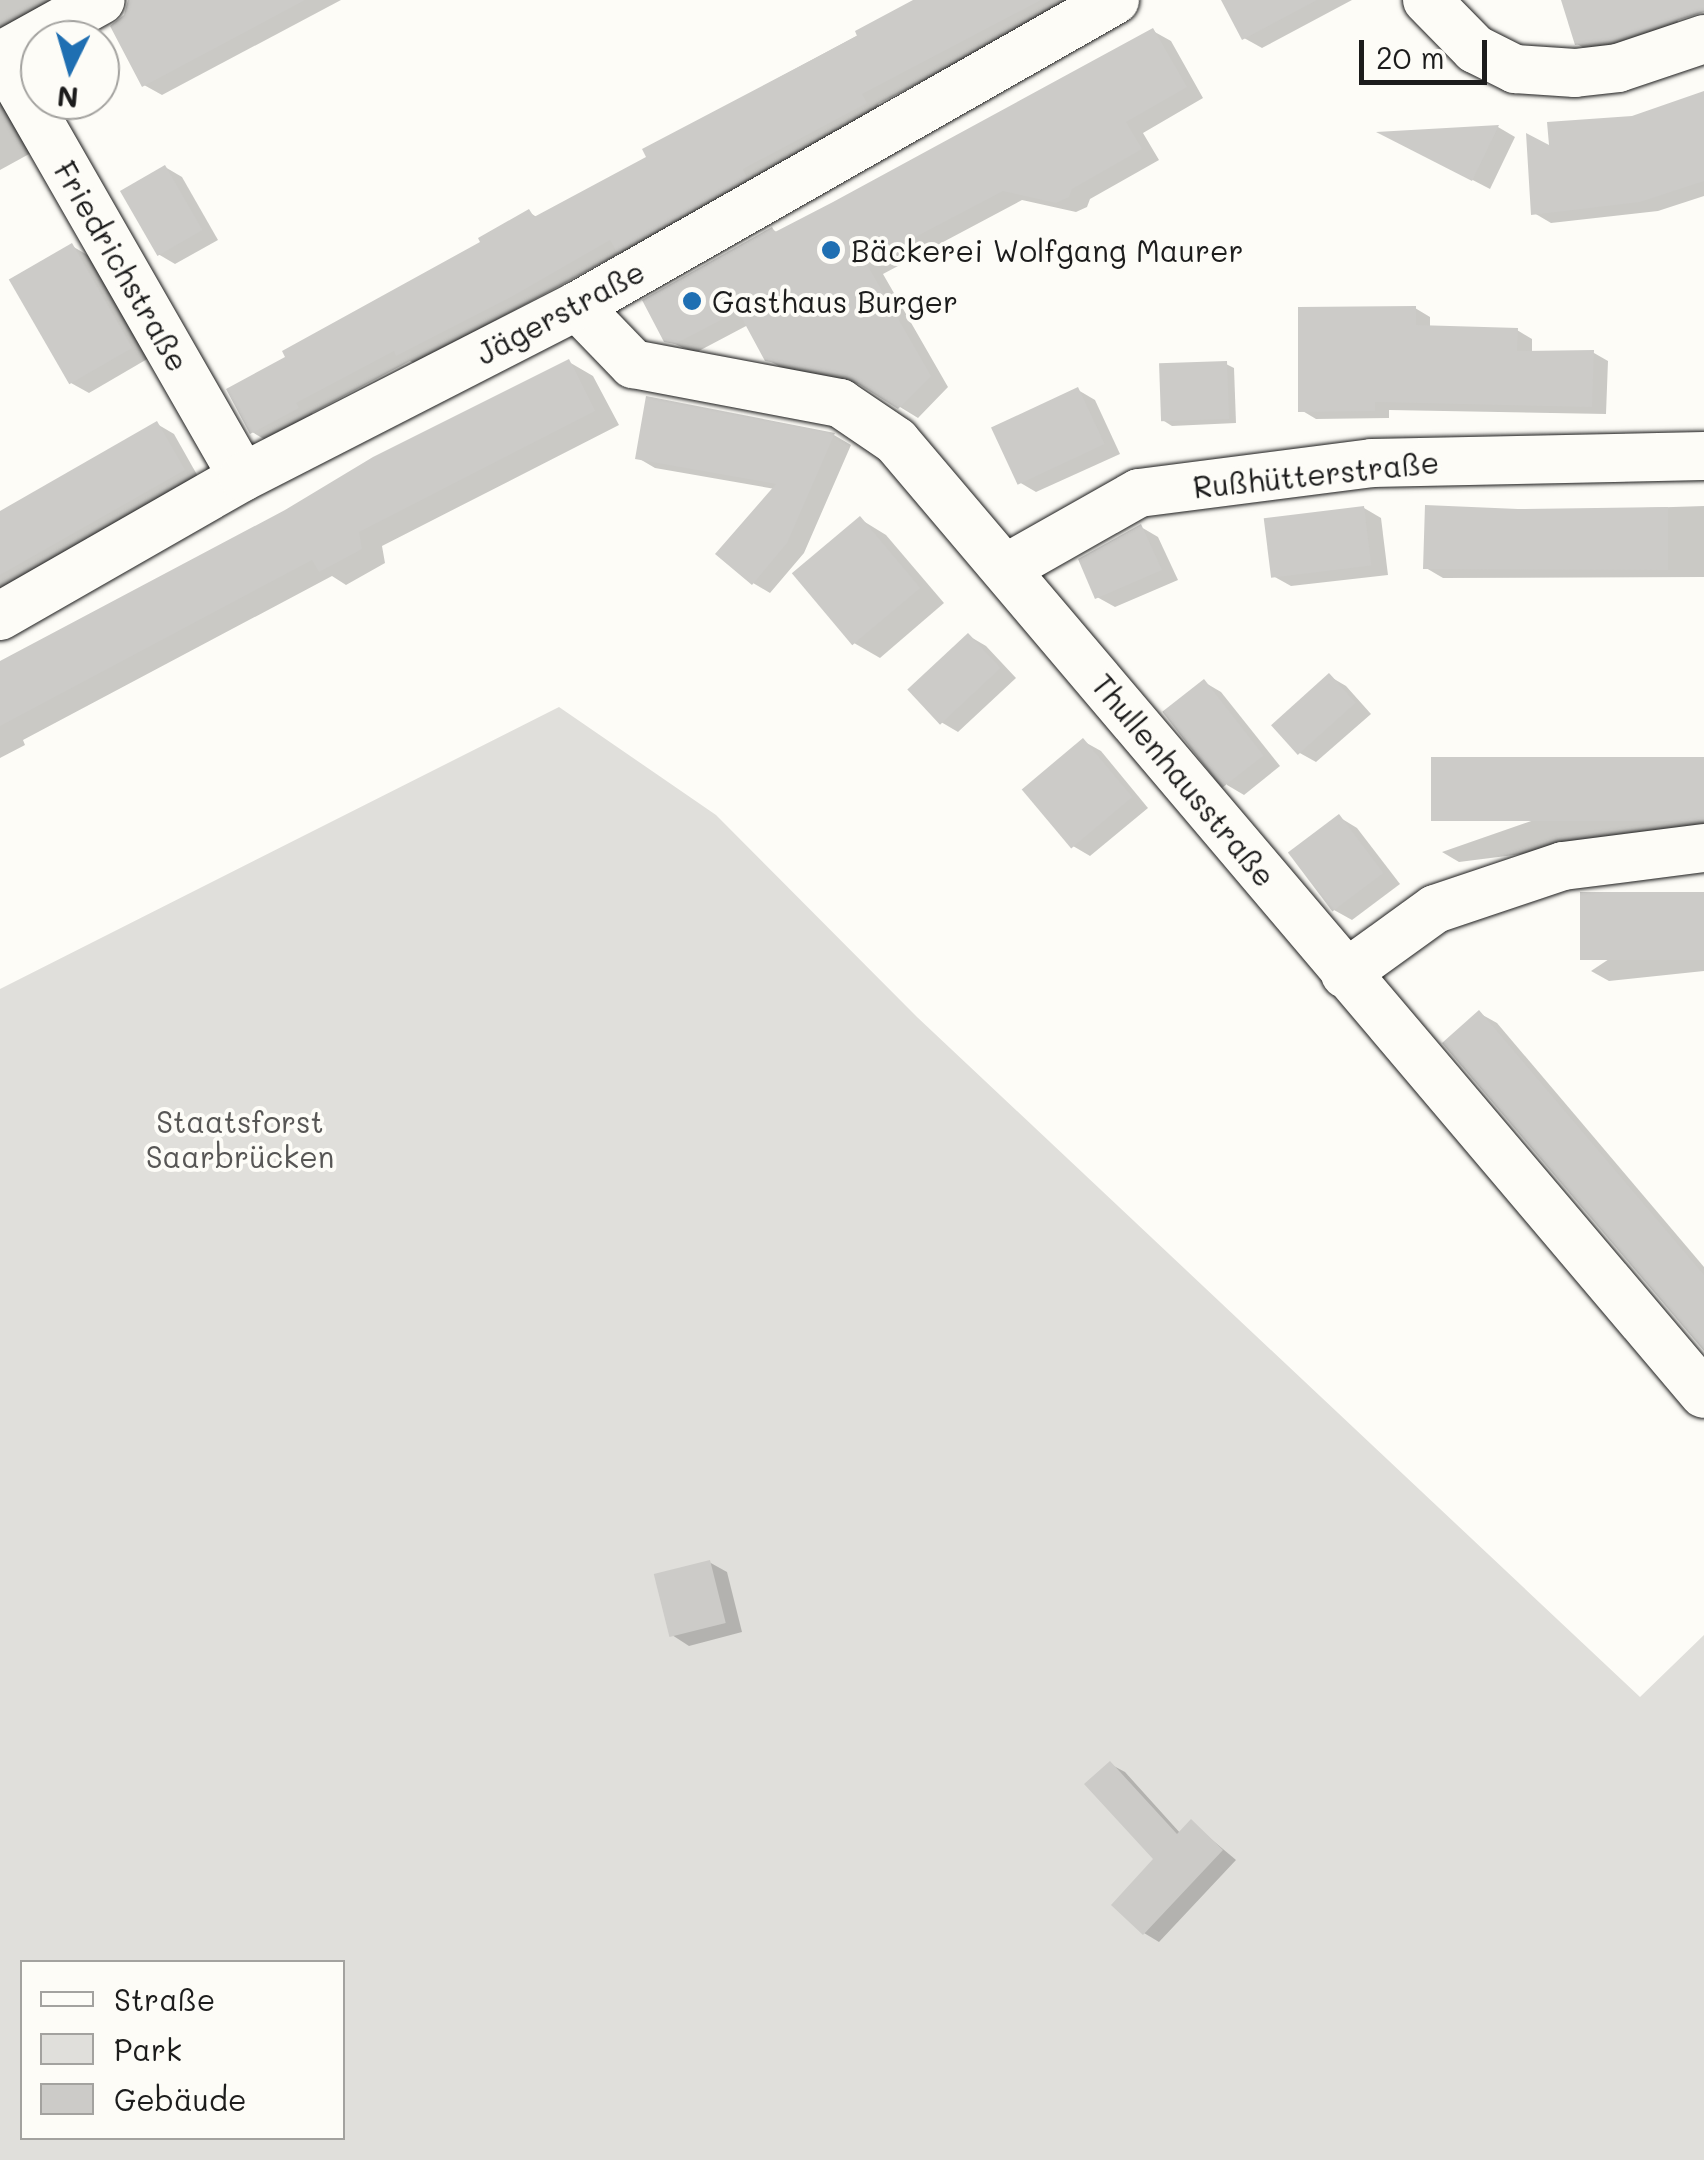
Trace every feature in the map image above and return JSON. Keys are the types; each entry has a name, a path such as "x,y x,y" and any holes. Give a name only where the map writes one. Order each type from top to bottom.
{"street":[{"name":"Friedrichstraße","path":"101,0 0,55 243,477"},
{"name":"Jägerstraße","path":"0,616 243,477 576,306 1115,0"},
{"path":"1427,0 1475,49 1515,69 1576,73 1618,68 1704,40"},
{"name":"Thullenhausstraße","path":"576,306 633,364 840,403 896,441 1008,567 1344,974 1704,1394"},
{"name":"Rußhütterstraße","path":"1008,567 1138,493 1372,462 1704,456"},
{"path":"1344,974 1435,909 1563,866 1704,848"}],"green space":[{"name":"Staatsforst Saarbrücken","path":"559,707 716,815 917,1017 1640,1697 1704,1635 1704,2160 0,2160 0,989"}],"building":[{"path":"128,0 305,0 142,87 120,45 118,20 124,15"},
{"path":"913,0 1041,0 862,94 867,103 743,169 747,178 617,252 610,240 511,297 396,356 394,351 296,403 299,408 250,434 226,389 285,357 282,351 480,242 478,238 529,209 534,217 646,157 642,149 857,36 855,31"},
{"path":"1221,0 1317,0 1242,40"},
{"path":"1561,0 1704,0 1704,12 1612,41 1575,45"},
{"path":"1153,28 1187,87 1126,122 1142,149 1072,189 1069,197 1056,203 1003,191 866,263 931,376 898,409 846,376 765,361 738,311 675,344 664,342 642,300 772,227 775,232 833,202"},
{"path":"1704,91 1704,181 1640,202 1531,215 1526,133 1549,145 1547,122 1632,116"},
{"path":"1499,125 1472,181 1376,132"},
{"path":"165,165 203,230 157,256 120,191"},
{"path":"72,243 133,348 69,384 9,280"},
{"path":"1416,306 1416,325 1518,328 1517,351 1594,350 1592,407 1375,402 1375,411 1298,412 1298,307"},
{"path":"569,359 595,411 359,532 362,549 319,572 312,560 0,726 0,661 285,510 373,457"},
{"path":"1227,361 1229,419 1161,421 1159,363"},
{"path":"1078,387 1105,444 1018,485 991,428"},
{"path":"646,396 835,433 787,543 752,585 715,554 776,484 635,459"},
{"path":"157,421 185,470 0,575 0,511"},
{"path":"1425,505 1518,509 1668,507 1668,570 1423,569"},
{"path":"1364,506 1371,566 1271,578 1264,518"},
{"path":"860,516 920,588 852,645 792,573"},
{"path":"1141,524 1162,570 1095,599 1078,559"},
{"path":"968,633 1001,668 940,725 907,690"},
{"path":"1329,673 1356,703 1298,755 1271,725"},
{"path":"1204,679 1264,755 1222,788 1162,712"},
{"path":"1083,738 1132,797 1071,848 1022,789"},
{"path":"1431,757 1704,757 1704,821 1431,821"},
{"path":"1339,814 1384,873 1332,912 1288,853"},
{"path":"1580,892 1704,892 1704,960 1580,960"},
{"path":"1479,1010 1704,1275 1704,1351 1442,1043"},
{"path":"710,1560 726,1623 669,1637 654,1574"},
{"path":"1110,1761 1177,1834 1191,1819 1223,1850 1143,1935 1111,1905 1153,1859 1084,1784"}],"place":[{"name":"Bäckerei Wolfgang Maurer","path":"831,250"},
{"name":"Gasthaus Burger","path":"692,301"}]}
